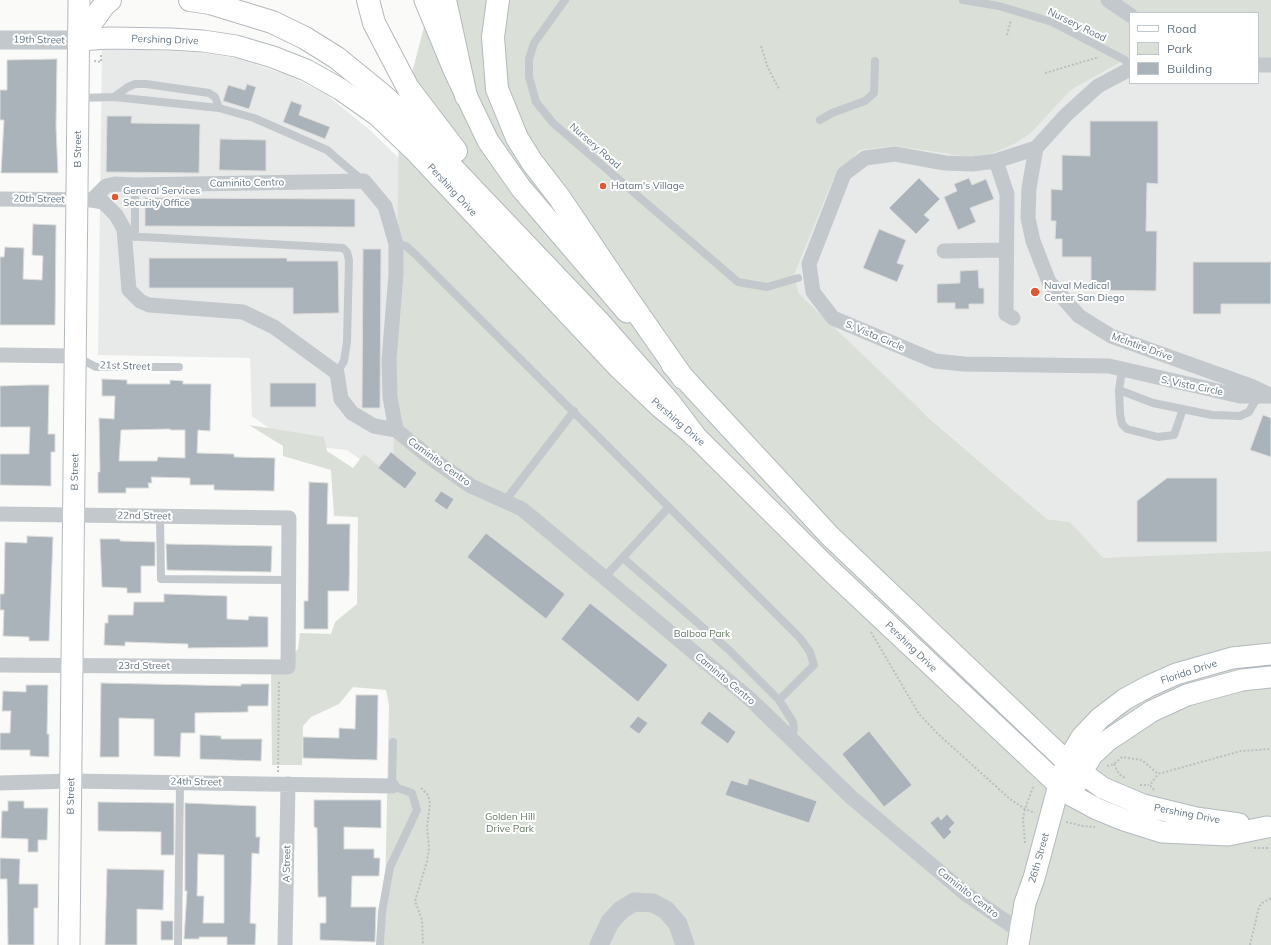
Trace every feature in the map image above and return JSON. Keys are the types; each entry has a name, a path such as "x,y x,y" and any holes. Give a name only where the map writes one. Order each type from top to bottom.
{"highway":[{"path":"79,40 104,5 110,0"},
{"path":"190,0 210,3 272,22 305,38 337,58 380,92 408,119 599,322 664,396 694,435"},
{"path":"368,0 374,23 408,88 428,117 569,291"},
{"path":"445,0 466,96"},
{"path":"498,0 493,37 497,89 517,138 532,162 559,197 683,378"}],"main road":[{"name":"B Street","path":"69,945 76,356 85,200 78,98 79,0"},
{"name":"Pershing Drive","path":"425,0 466,96 488,142 505,168 683,378 829,535 1074,767 1103,788 1143,805 1196,818 1269,827"},
{"name":"Pershing Drive","path":"79,40 109,38 171,39 203,41 236,46 273,57 306,70 340,89 377,116 417,153 620,369 660,407 694,435 829,569 1065,790 1124,820 1162,832 1228,835 1269,827"},
{"name":"Florida Drive","path":"1065,790 1074,767 1077,744 1100,718 1125,699 1176,674 1232,658 1271,654"},
{"name":"Florida Drive","path":"1074,767 1092,755 1108,741 1152,711 1187,695 1242,680 1271,677"},
{"name":"26th Street","path":"1019,939 1042,883 1065,790"}],"street":[{"path":"1108,0 1129,14"},
{"name":"19th Street","path":"0,40 79,40"},
{"path":"1259,65 1271,65"},
{"path":"1036,148 1066,115 1098,86 1129,70"},
{"name":"S. Vista Circle","path":"1036,148 996,161 972,164 946,162 895,154 865,158 844,174 822,230 809,264 813,292 833,318 935,361 964,364 1109,366 1240,396 1266,396"},
{"name":"McIntire Drive","path":"1036,148 1029,188 1028,218 1033,241 1049,282 1079,316 1111,336 1251,386 1266,396"},
{"path":"996,161 1006,194 1006,314 1013,318"},
{"path":"364,181 384,206 396,244 396,274 390,360 390,397 396,430"},
{"name":"Caminito Centro","path":"85,200 106,186 115,184 135,185 364,181"},
{"name":"20th Street","path":"0,199 85,200"},
{"path":"85,200 104,202 130,237 129,290 140,301 149,305 243,312 274,327 337,373"},
{"path":"944,251 1006,250"},
{"name":"21st Street","path":"0,355 76,356"},
{"name":"Caminito Centro","path":"337,373 341,399 352,414 374,426 396,430 428,456 471,486 522,509 750,699 852,798 1019,939"},
{"name":"22nd Street","path":"0,514 289,518 288,580"},
{"path":"284,667 288,580"},
{"name":"23rd Street","path":"0,665 284,667"},
{"name":"24th Street","path":"0,783 71,781 392,786"},
{"name":"A Street","path":"283,784 286,945"},
{"path":"600,945 610,922 621,910 634,902 653,903 666,910 678,924 685,945"}],"lane":[{"name":"Nursery Road","path":"565,0 534,43 529,59 529,77 536,102 553,123 738,282 767,287 798,278"},
{"name":"Nursery Road","path":"963,0 999,6 1052,22 1125,60 1129,67"},
{"path":"820,120 832,113 865,101 874,93 875,62"},
{"path":"114,97 135,84 146,84 209,93 215,97 219,108"},
{"path":"78,98 114,97 219,108 254,118 326,150 364,181"},
{"path":"135,185 130,237 343,248 347,252 349,260 347,342 344,361 337,373"},
{"path":"396,244 406,246 415,254 800,638 810,652 814,665 779,700"},
{"name":"21st Street","path":"76,356 96,367 179,367"},
{"path":"1122,370 1119,390 1120,414 1122,424 1127,429 1158,437 1174,435 1183,409"},
{"path":"1119,390 1153,403 1212,415 1240,416 1249,412 1266,396"},
{"path":"506,501 574,411"},
{"path":"604,578 670,507"},
{"path":"160,516 161,579 288,580"},
{"path":"623,558 729,650 779,700 793,722 794,729 791,738"},
{"path":"380,945 382,912 390,868 417,810 412,793 392,786 393,742"},
{"path":"178,945 180,782"}],"path":[{"path":"1007,35 1012,17"},
{"path":"761,46 768,68 779,89"},
{"path":"101,55 101,62"},
{"path":"1044,73 1104,56"},
{"path":"870,631 919,714 938,734 1010,799 1031,812"},
{"path":"283,784 284,667"},
{"path":"1107,766 1114,764 1122,757 1142,760 1158,774 1241,751 1271,749"},
{"path":"1114,764 1119,774 1128,781"},
{"path":"1139,785 1150,785"},
{"path":"412,793 414,786 420,786 428,795 430,804 427,827 427,861 415,900 422,920 423,945"},
{"path":"1026,850 1023,820 1025,809 1033,787"},
{"path":"1250,945 1259,907 1262,903 1271,898"}],"shaded area":[{"path":"102,48 197,52 236,58 290,76 327,95 370,130 419,178 406,493 347,450 291,444 252,416 250,358 98,355"},
{"name":"Naval Medical Center San Diego","path":"1129,58 1129,84 1259,84 1259,58 1271,58 1271,551 1101,559 1070,522 1047,519 803,309 794,275 833,180 860,150 895,146 969,157 1031,133 1071,90"}],"green space":[{"name":"Balboa Park","path":"431,0 1271,0 1271,58 1259,58 1259,12 1129,12 1129,58 1071,90 1031,133 1014,144 993,153 969,157 895,146 860,150 833,180 794,275 799,294 929,418 1047,519 1070,522 1103,558 1271,551 1271,945 384,945 389,705 386,690 353,687 339,704 311,717 303,726 302,765 272,765 271,670 283,664 298,649 300,633 331,634 335,622 357,604 358,517 334,516 331,470 283,456 283,446 249,425 324,437 327,451 353,468 364,454 393,478 399,123"}],"building":[{"path":"57,59 56,127 58,173 1,173 4,120 0,120 0,90 7,90 7,60"},
{"path":"247,84 256,87 249,109 223,101 228,85 245,90"},
{"path":"291,101 302,105 299,115 330,127 325,139 283,122"},
{"path":"107,116 132,116 131,123 200,124 199,173 106,172"},
{"path":"1090,121 1158,121 1158,184 1147,183 1146,231 1157,231 1156,291 1091,290 1091,257 1062,257 1062,239 1055,239 1056,221 1051,221 1051,189 1062,190 1062,155 1090,156"},
{"path":"220,139 266,140 266,171 219,170"},
{"path":"919,178 940,199 924,215 930,220 916,234 889,208"},
{"path":"969,178 972,185 986,179 994,199 970,208 976,222 958,230 944,197 957,191 954,184"},
{"path":"145,198 355,199 355,227 145,226"},
{"path":"33,224 56,225 55,325 0,325 0,257 4,257 5,247 24,248 23,279 42,280 43,256 32,255"},
{"path":"879,229 906,240 897,263 904,265 897,282 863,268"},
{"path":"363,249 381,249 380,408 362,408"},
{"path":"149,258 287,258 287,261 338,261 339,313 293,314 293,288 149,288"},
{"path":"1193,262 1271,262 1271,304 1221,304 1221,314 1193,314"},
{"path":"978,270 979,288 984,288 984,304 969,304 969,309 955,309 955,303 937,303 937,284 960,283 960,271"},
{"path":"102,379 127,380 127,384 170,384 170,380 183,381 183,384 211,384 210,431 198,430 197,453 234,454 234,457 275,458 274,491 214,490 214,485 190,485 190,478 151,477 152,483 148,483 149,488 126,488 126,493 98,493 98,472 100,472 99,418 114,419 115,396 102,396","holes":["121,430 185,430 185,458 158,457 157,461 119,461"]},
{"path":"270,383 316,383 316,407 270,407"},
{"path":"49,385 48,434 55,434 55,452 51,452 51,486 0,485 0,454 29,454 30,427 0,427 0,386"},
{"path":"1263,415 1271,418 1271,457 1250,450"},
{"path":"391,452 417,473 405,489 378,468"},
{"path":"1167,478 1217,478 1217,542 1137,542 1137,501"},
{"path":"309,482 328,483 327,524 350,524 349,591 328,591 328,629 304,629 304,601 308,601"},
{"path":"441,491 454,499 447,510 434,501"},
{"path":"486,533 565,594 546,619 467,557"},
{"path":"27,536 53,537 49,641 29,641 29,637 3,636 4,610 0,610 0,594 4,594 5,542 27,543"},
{"path":"100,539 155,542 155,566 141,566 141,593 127,593 127,588 102,587"},
{"path":"166,544 272,546 271,572 167,570"},
{"path":"164,594 227,596 227,619 248,620 249,616 268,617 268,647 188,648 188,644 125,642 125,646 104,645 105,623 108,623 108,615 133,615 134,602 164,602"},
{"path":"590,603 668,665 638,702 561,639"},
{"path":"101,683 241,686 241,684 269,684 268,706 248,706 248,712 195,713 195,733 181,733 180,757 154,756 154,719 119,718 119,757 100,757"},
{"path":"26,685 48,685 47,734 49,734 49,757 30,756 30,750 0,750 0,733 10,733 11,711 2,711 3,691 26,692"},
{"path":"356,695 378,695 377,760 303,758 303,737 339,738 339,728 355,729"},
{"path":"709,711 736,732 728,744 700,723"},
{"path":"638,716 648,723 639,734 629,727"},
{"path":"869,731 912,785 884,807 842,754"},
{"path":"200,735 221,736 221,739 262,739 261,761 200,759"},
{"path":"749,778 817,801 809,823 725,795 731,780 747,785"},
{"path":"314,800 381,800 381,828 344,827 344,849 374,849 374,858 380,858 379,876 352,876 351,907 376,907 375,942 320,940 320,923 326,923 326,897 318,897 317,828 314,827"},
{"path":"8,801 24,801 24,808 48,808 47,840 38,840 38,852 28,852 28,839 1,838 2,811 8,811"},
{"path":"98,802 174,803 174,855 161,855 161,832 98,831"},
{"path":"185,803 256,806 256,837 260,837 259,854 252,853 250,923 256,924 255,945 227,945 227,937 199,937 199,939 184,939 187,891 185,891","holes":["198,854 224,855 224,923 203,923 204,896 197,896"]},
{"path":"947,814 955,823 949,829 952,832 944,840 930,823 938,816 941,820"},
{"path":"0,858 20,859 19,884 38,884 38,908 34,908 34,945 8,945 7,879 0,879"},
{"path":"107,869 164,870 163,910 137,909 137,945 105,945"},
{"path":"161,921 173,921 173,940 161,940"}],"place":[{"name":"Hatam's Village","path":"603,186"},
{"name":"General Services Security Office","path":"115,197"},
{"name":"Naval Medical Center San Diego","path":"1035,292"}],"park label":[{"name":"Golden Hill Drive Park","path":"510,822"}]}
